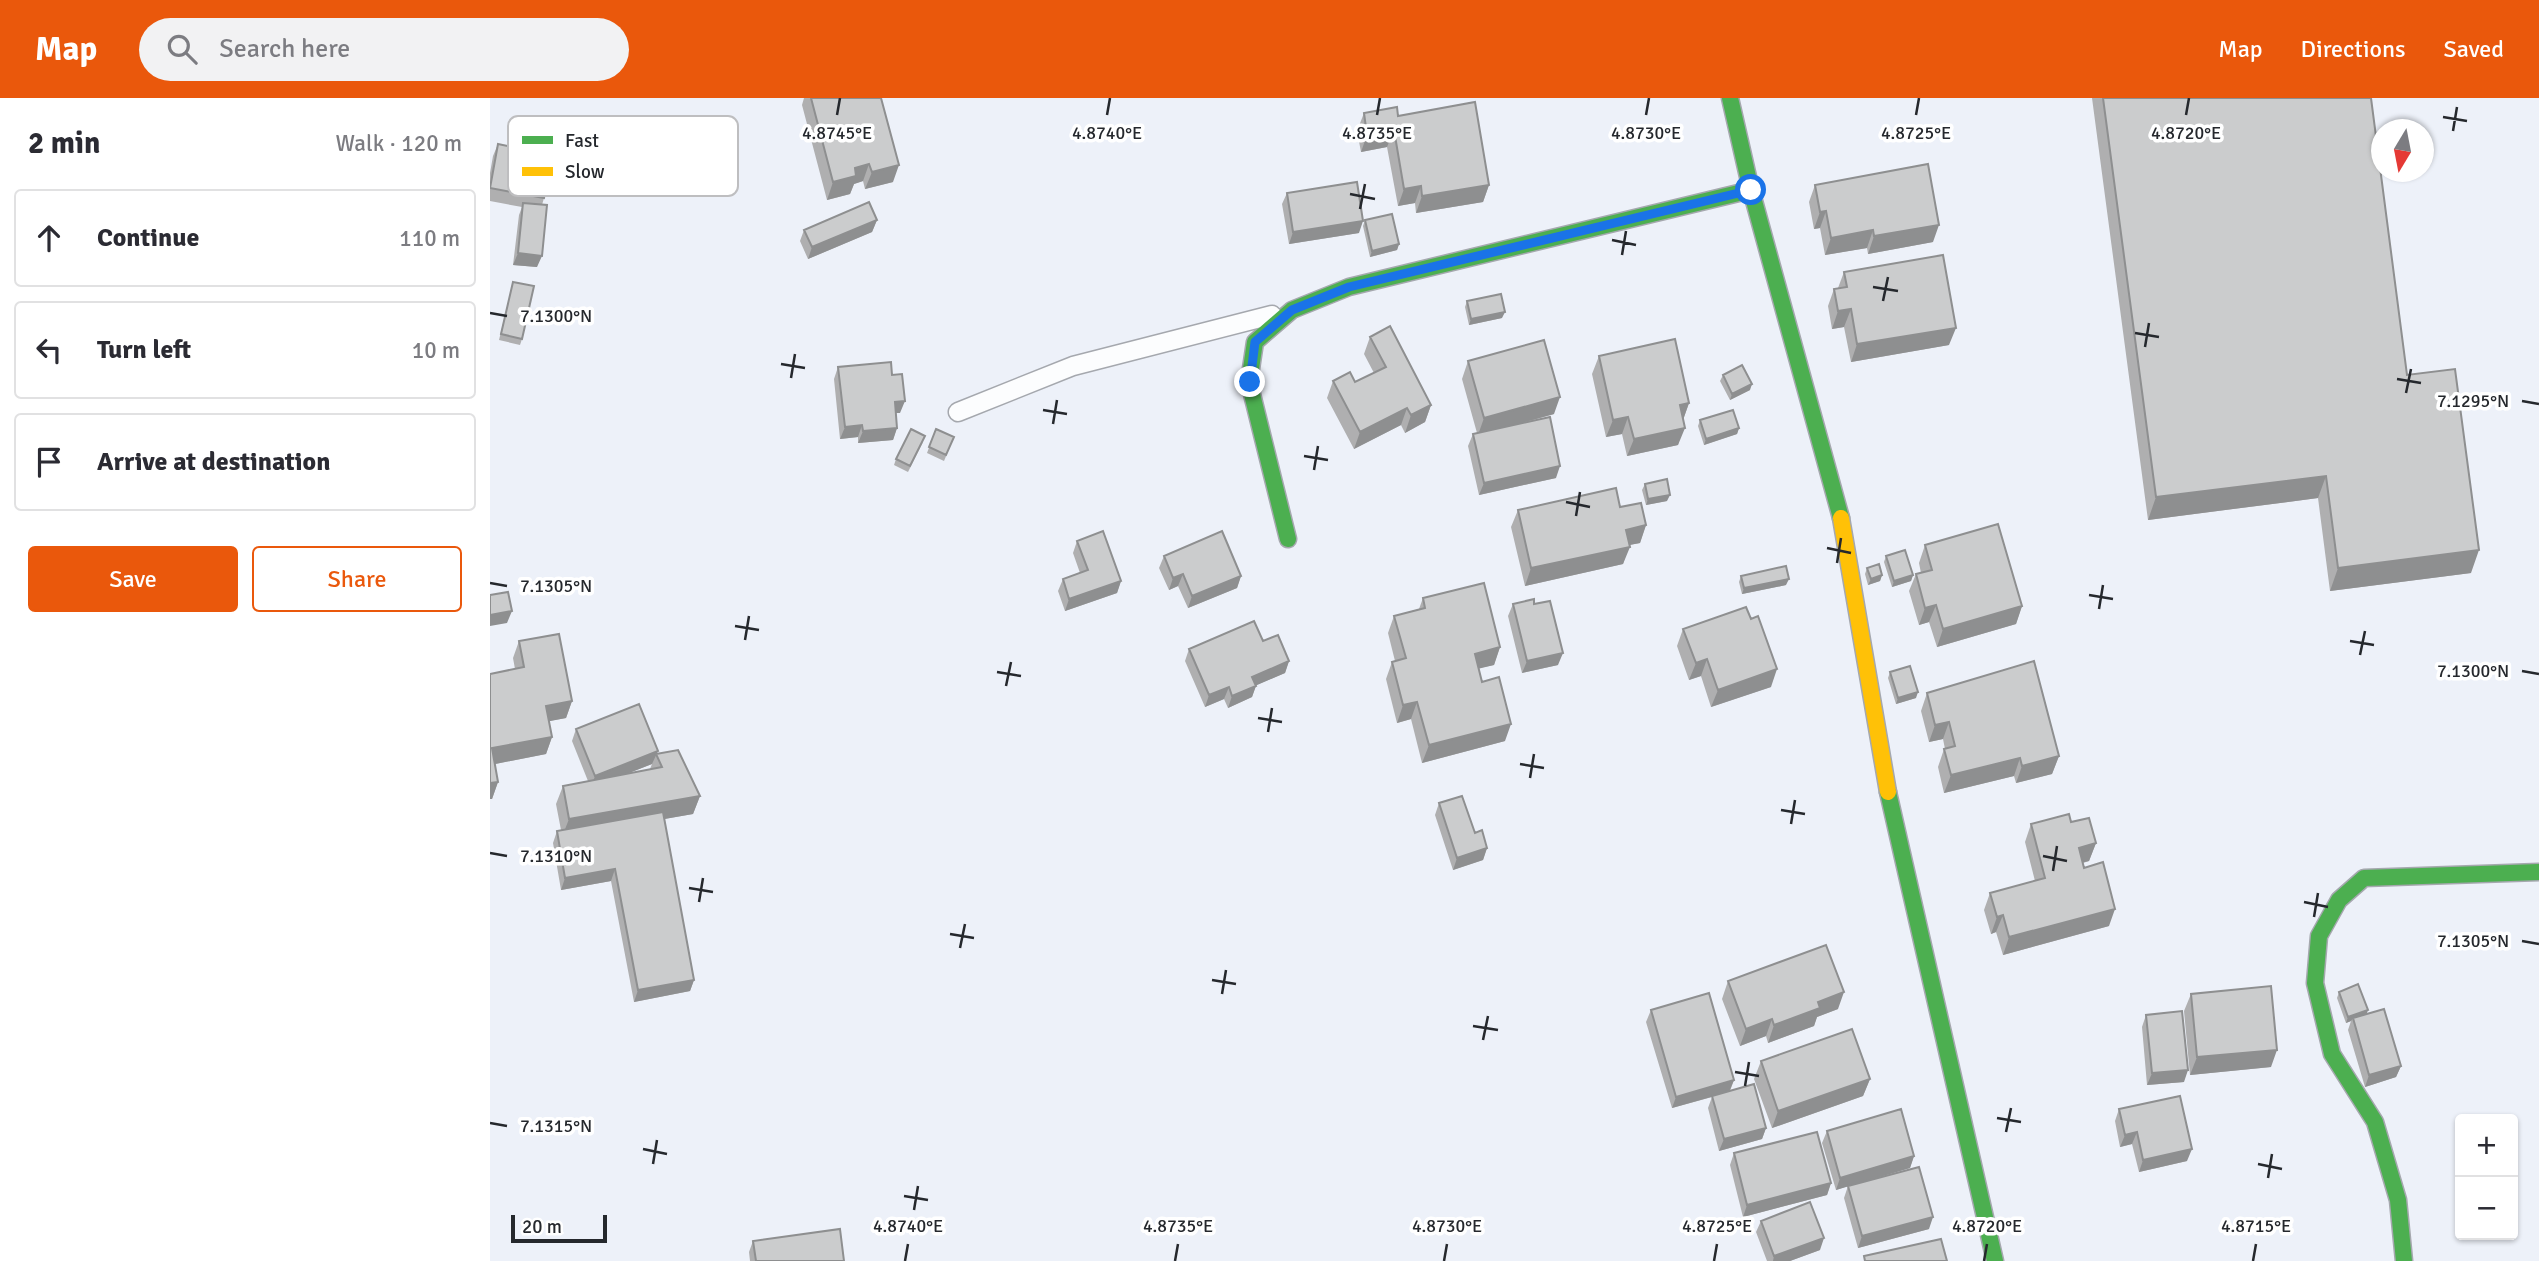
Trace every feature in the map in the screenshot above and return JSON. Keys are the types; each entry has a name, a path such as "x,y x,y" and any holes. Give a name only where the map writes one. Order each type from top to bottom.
{"street":[{"path":"1730,98 1751,190 1845,533 1892,813 1996,1261"},
{"path":"1288,539 1250,382 1255,342 1292,310 1349,287 1751,190"},
{"path":"2404,1261 2398,1200 2375,1122 2332,1054 2315,983 2319,936 2339,900 2364,878 2539,872"}],"lane":[{"path":"958,412 1073,366 1292,310"}],"building":[{"path":"811,98 881,98 899,165 872,172 869,164 855,168 856,176 833,182"},
{"path":"2103,98 2371,98 2374,119 2371,119 2371,182 2382,182 2407,375 2455,369 2479,550 2338,568 2326,476 2156,497"},
{"path":"1475,102 1489,185 1422,196 1421,186 1404,189 1394,130 1367,135 1364,113 1397,107 1398,116"},
{"path":"498,144 508,146 508,191 490,188"},
{"path":"1928,164 1939,225 1874,236 1873,230 1831,238 1826,211 1820,212 1815,185"},
{"path":"1357,182 1363,221 1293,232 1287,193"},
{"path":"869,202 877,220 812,247 804,230"},
{"path":"523,203 547,205 542,256 518,253"},
{"path":"1392,214 1399,244 1372,251 1365,220"},
{"path":"1943,255 1956,328 1857,344 1851,309 1838,311 1834,289 1847,287 1844,272"},
{"path":"513,282 534,286 522,339 501,334"},
{"path":"1501,294 1505,312 1471,319 1467,301"},
{"path":"1390,326 1431,405 1411,415 1407,408 1360,432 1333,381 1350,372 1355,382 1386,367 1370,337"},
{"path":"1675,339 1689,403 1680,405 1685,428 1634,439 1628,417 1613,420 1599,356"},
{"path":"1544,340 1560,397 1484,418 1468,361"},
{"path":"891,362 892,375 902,374 905,401 895,402 897,428 863,431 862,425 845,427 838,367"},
{"path":"1742,365 1752,384 1732,394 1723,375"},
{"path":"1733,410 1739,428 1706,439 1700,420"},
{"path":"1550,417 1560,466 1484,483 1473,434"},
{"path":"911,429 925,436 910,466 896,459"},
{"path":"936,429 954,437 946,455 929,447"},
{"path":"1667,479 1670,495 1648,499 1645,484"},
{"path":"1616,488 1620,507 1641,503 1646,525 1626,530 1630,547 1531,568 1518,510"},
{"path":"1998,524 2022,606 1943,629 1936,605 1925,608 1916,574 1932,570 1925,545"},
{"path":"1103,531 1121,581 1069,599 1063,579 1088,570 1077,541"},
{"path":"1222,531 1241,576 1192,596 1183,574 1173,578 1164,556"},
{"path":"1905,550 1913,575 1894,581 1886,556"},
{"path":"1879,564 1882,575 1871,579 1867,568"},
{"path":"1786,566 1789,579 1744,588 1741,576"},
{"path":"1484,583 1500,647 1475,654 1482,682 1499,677 1511,724 1429,745 1417,702 1403,705 1392,662 1406,658 1394,616 1425,608 1423,598"},
{"path":"508,592 512,611 490,615 490,595"},
{"path":"1534,599 1534,604 1550,601 1563,653 1527,661 1513,604"},
{"path":"1746,607 1751,619 1758,616 1777,669 1718,690 1707,659 1696,663 1683,629"},
{"path":"1254,621 1263,641 1278,635 1289,661 1252,677 1256,686 1232,696 1229,687 1209,695 1189,649"},
{"path":"559,634 572,701 546,706 552,737 492,748 498,782 490,783 490,674 524,667 519,641"},
{"path":"2034,661 2059,756 2022,766 2020,758 1951,775 1944,749 1955,746 1949,722 1935,725 1927,693"},
{"path":"1910,666 1918,692 1898,698 1890,672"},
{"path":"639,704 658,751 595,776 576,729"},
{"path":"678,750 700,796 569,819 563,786 662,767 656,754"},
{"path":"1462,796 1475,833 1482,830 1487,848 1457,858 1439,803"},
{"path":"663,812 694,980 638,990 615,869 565,878 557,831"},
{"path":"2069,814 2071,822 2089,818 2096,843 2079,848 2084,868 2103,862 2115,909 2009,937 2003,915 1997,917 1990,893 2045,878 2031,824"},
{"path":"1826,945 1844,992 1818,1002 1820,1008 1774,1025 1772,1019 1746,1029 1728,981"},
{"path":"2358,984 2368,1010 2348,1017 2339,992"},
{"path":"2271,986 2277,1050 2197,1057 2191,994"},
{"path":"1709,993 1734,1080 1676,1097 1651,1010"},
{"path":"2384,1009 2401,1066 2369,1075 2353,1018"},
{"path":"2182,1011 2188,1070 2152,1073 2146,1015"},
{"path":"1852,1029 1870,1079 1778,1111 1761,1061"},
{"path":"1754,1084 1766,1128 1724,1139 1712,1096"},
{"path":"2180,1096 2192,1149 2143,1160 2137,1132 2125,1135 2119,1109"},
{"path":"1901,1109 1914,1156 1840,1178 1827,1131"},
{"path":"1817,1132 1831,1183 1747,1205 1734,1153"},
{"path":"1919,1167 1933,1217 1862,1236 1848,1186"},
{"path":"1810,1202 1824,1238 1774,1256 1761,1221"},
{"path":"840,1229 844,1261 756,1261 753,1241"},
{"path":"1941,1239 1947,1261 1865,1261 1864,1256"}],"traffic: fast":[{"path":"1730,98 1751,190 1841,518"},
{"path":"1288,539 1249,382 1255,342 1292,310 1349,287 1751,190"},
{"path":"1888,792 1995,1261"},
{"path":"2404,1261 2398,1200 2375,1122 2332,1054 2315,983 2319,936 2339,900 2364,878 2539,872"}],"traffic: slow":[{"path":"1841,518 1888,792"}],"route":[{"path":"1250,382 1255,342 1292,310 1349,287 1751,190"}]}
